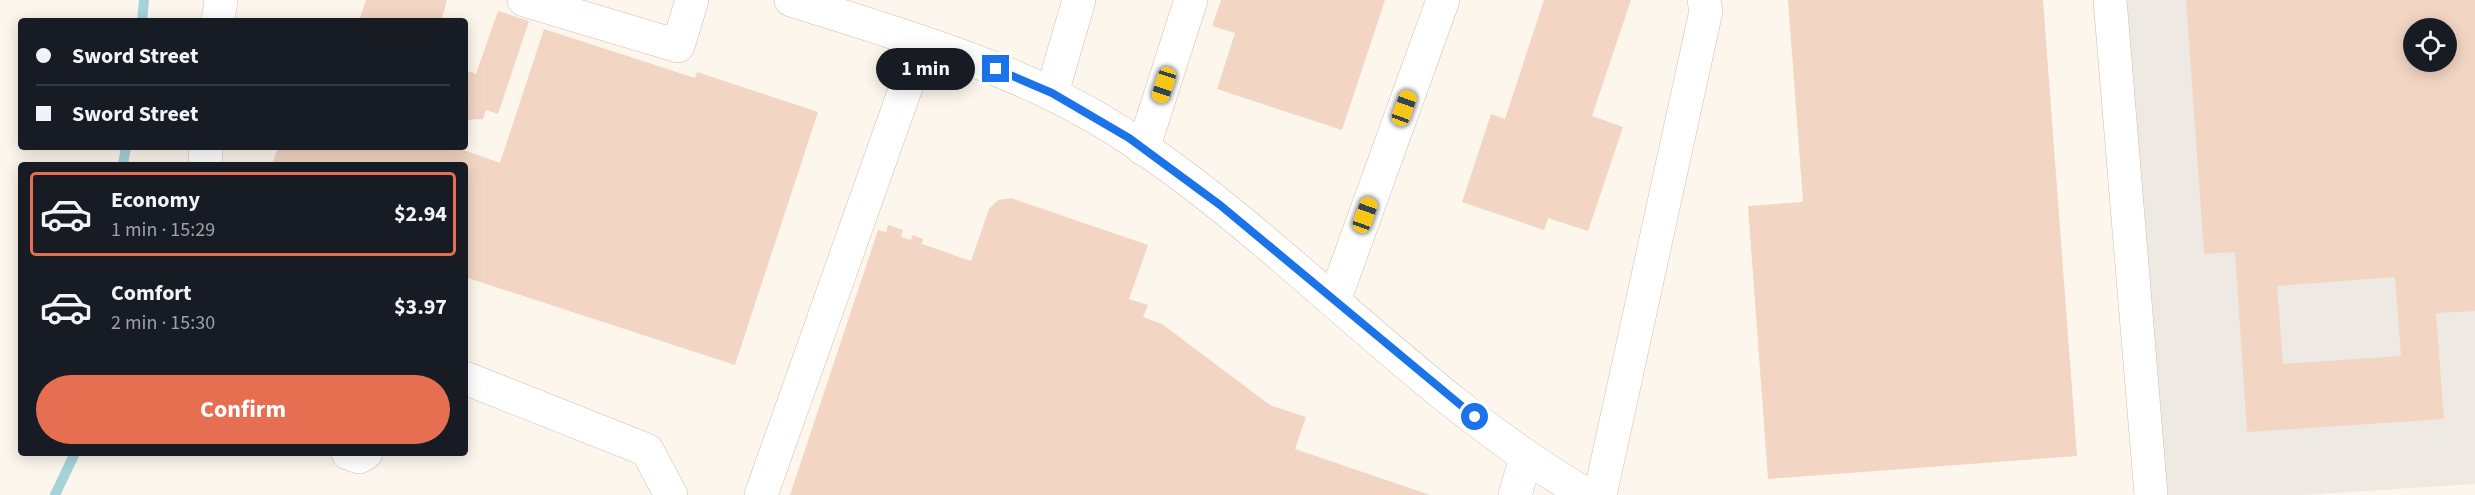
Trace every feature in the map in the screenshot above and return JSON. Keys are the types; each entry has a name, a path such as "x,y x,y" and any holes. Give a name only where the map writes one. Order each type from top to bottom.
{"street":[{"path":"524,0 678,46 692,0"},
{"path":"791,0 922,42 996,69 1052,93 1129,138 1220,205 1527,458 1587,495"},
{"path":"1052,93 1079,0"},
{"path":"1143,148 1191,0"},
{"path":"1334,301 1443,0"},
{"path":"1600,495 1706,11 1704,0"},
{"path":"2110,0 2151,495"},
{"path":"761,495 922,42"},
{"path":"468,379 647,450 671,495"},
{"path":"1515,495 1527,458"}],"shaded area":[{"path":"2102,0 2475,0 2475,484 2303,495 2135,495"}],"building":[{"path":"366,0 447,0 442,18 360,18"},
{"path":"1221,0 1385,0 1342,130 1217,89 1235,33 1212,26"},
{"path":"1544,0 1631,0 1592,116 1623,127 1588,231 1548,218 1544,230 1462,202 1491,114 1505,119"},
{"path":"1788,0 2043,0 2077,456 1768,479 1748,206 1803,202"},
{"path":"2186,0 2475,0 2475,311 2436,313 2444,419 2247,432 2235,252 2204,254","holes":["2395,277 2401,356 2283,364 2277,286"]},
{"path":"498,11 529,21 498,114 486,110 483,119 468,120 468,74 469,71 476,74"},
{"path":"544,29 695,78 697,72 818,112 735,365 468,278 468,162 273,162 277,150 463,150 500,163"},
{"path":"1011,198 1148,245 1129,299 1148,305 1143,317 1162,324 1270,405 1306,417 1295,449 1430,495 790,495 878,230 886,232 888,225 903,230 901,237 911,240 913,235 923,239 922,244 971,261 989,209 998,200"}],"waterway":[{"path":"142,18 144,0"},
{"path":"124,162 126,150"},
{"path":"55,495 74,456"}],"route":[{"path":"996,69 1052,93 1129,138 1220,205 1475,417"}]}
